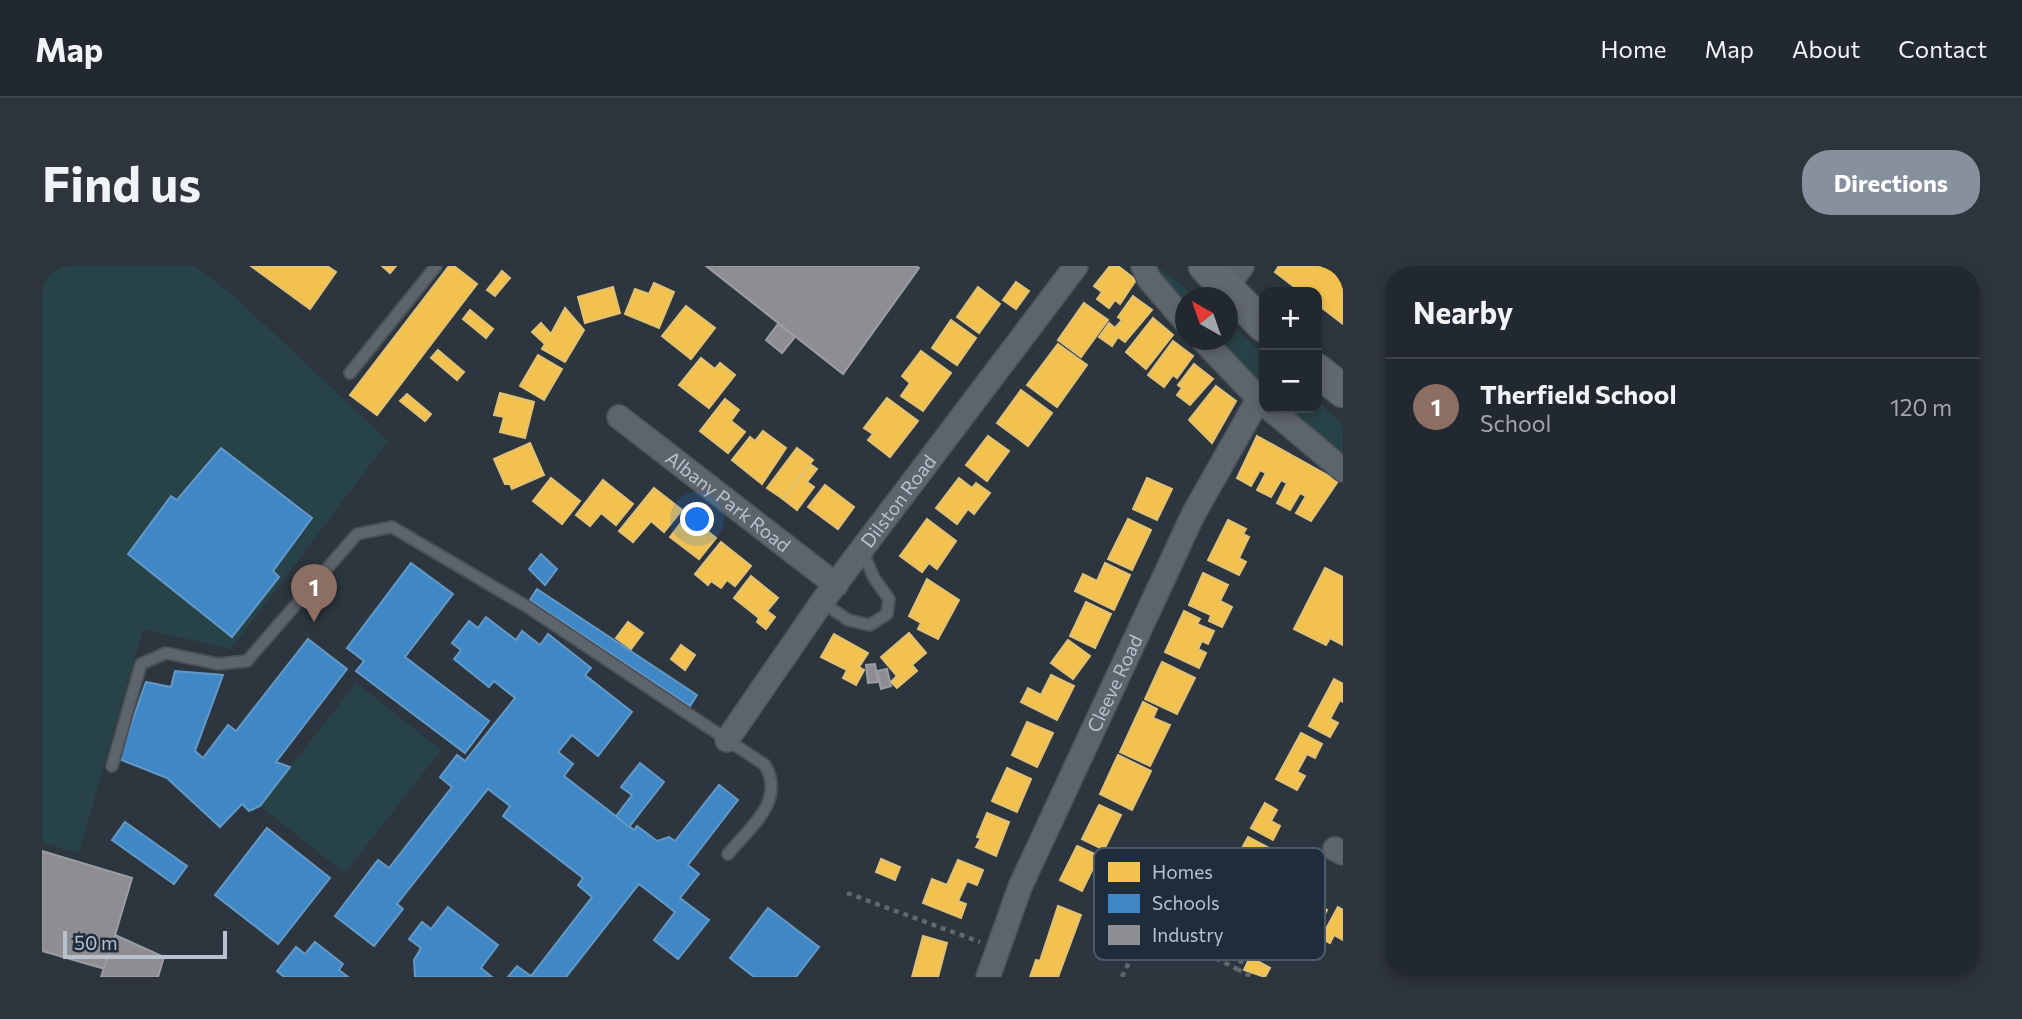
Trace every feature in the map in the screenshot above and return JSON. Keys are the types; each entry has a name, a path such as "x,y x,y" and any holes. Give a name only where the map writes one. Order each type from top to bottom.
{"main road":[{"path":"1224,274 1259,320"},
{"path":"1322,374 1343,391"}],"street":[{"name":"Dilston Road","path":"727,740 829,594 1076,266"},
{"path":"1143,266 1149,279 1175,309"},
{"path":"1213,350 1259,398"},
{"name":"Cleeve Road","path":"988,977 1020,887 1193,515 1259,411"},
{"path":"1276,413 1343,470"},
{"name":"Albany Park Road","path":"619,417 829,594"}],"lane":[{"path":"350,373 436,266"},
{"path":"111,766 141,664 166,653 218,664 247,661 357,534 392,527 526,606 765,765 772,778 773,795 728,854"},
{"path":"829,594 848,620 870,625 887,614 889,599 874,578 863,552"}],"path":[{"path":"848,893 997,947"},
{"path":"1122,977 1130,960"},
{"path":"1219,960 1252,977"},
{"path":"1237,969 1242,960"}],"green space":[{"path":"42,266 195,266 234,296 388,441 231,649 143,629 79,853 42,842"},
{"path":"1160,269 1183,287 1175,287 1175,297 1156,274"},
{"path":"1238,331 1259,350 1259,386 1224,350 1238,350"},
{"path":"1322,406 1343,425 1343,452 1292,413 1322,413"},
{"path":"356,683 441,750 345,873 260,806"}],"building: Homes":[{"path":"251,266 327,266 336,272 310,309"},
{"path":"382,266 396,266 390,273"},
{"path":"449,266 454,266 477,284 377,415 350,395"},
{"path":"1110,266 1118,266 1136,280 1120,304 1115,300 1109,308 1097,299 1102,292 1094,286"},
{"path":"1279,266 1343,266 1343,324 1322,308 1322,287 1294,287 1275,272"},
{"path":"502,271 510,278 495,296 487,290"},
{"path":"1016,282 1029,291 1016,309 1003,300"},
{"path":"654,283 674,292 659,328 625,314 635,289 649,294"},
{"path":"613,287 620,313 585,323 578,297"},
{"path":"978,287 1000,304 979,333 957,317"},
{"path":"1133,296 1152,310 1125,342 1118,337 1112,346 1099,337 1109,323 1115,328 1122,320 1118,317"},
{"path":"1084,303 1108,320 1081,357 1058,340"},
{"path":"686,306 715,328 691,359 662,336"},
{"path":"565,308 584,330 565,362 542,349 545,344 532,332 541,323 551,334"},
{"path":"470,310 493,329 486,338 463,319"},
{"path":"1153,318 1173,335 1146,369 1126,352"},
{"path":"951,320 976,338 957,365 932,348"},
{"path":"1173,341 1175,350 1185,350 1193,356 1177,378 1173,375 1164,387 1148,375"},
{"path":"1058,344 1087,365 1057,407 1027,385"},
{"path":"438,350 464,372 457,380 431,358"},
{"path":"921,351 951,373 923,411 901,396 910,383 902,376"},
{"path":"538,355 562,369 544,400 520,386"},
{"path":"701,358 715,369 720,363 735,375 709,408 679,385"},
{"path":"1194,364 1213,379 1190,405 1177,395 1182,388 1178,385"},
{"path":"1216,386 1236,401 1212,443 1189,420"},
{"path":"1021,390 1052,413 1028,446 997,423"},
{"path":"500,393 534,402 525,438 500,432 504,417 494,415"},
{"path":"407,394 431,414 425,421 400,401"},
{"path":"887,398 918,421 890,457 868,440 873,434 864,428"},
{"path":"725,399 739,410 731,421 745,432 728,453 700,431"},
{"path":"763,431 786,448 762,484 732,460 750,437 755,441"},
{"path":"988,436 1009,451 987,481 966,465"},
{"path":"1257,436 1338,481 1311,521 1296,513 1306,496 1300,493 1290,510 1277,503 1287,483 1281,480 1271,497 1257,490 1266,473 1260,470 1251,486 1237,478"},
{"path":"530,443 544,475 512,489 510,484 505,484 494,459"},
{"path":"797,448 813,460 783,499 767,488"},
{"path":"810,464 817,469 807,482 814,487 797,510 783,499"},
{"path":"551,478 580,501 562,524 533,501"},
{"path":"959,478 972,488 976,483 990,493 974,514 968,509 957,524 936,508"},
{"path":"1147,478 1172,489 1157,520 1133,509"},
{"path":"603,480 633,504 616,525 601,513 590,526 576,515"},
{"path":"825,485 854,507 838,529 808,507"},
{"path":"654,488 682,510 664,532 651,521 633,542 619,531"},
{"path":"687,515 716,538 699,559 670,537"},
{"path":"927,519 956,541 937,569 929,563 922,572 900,556"},
{"path":"1128,519 1151,530 1132,570 1108,559"},
{"path":"1228,520 1246,529 1243,534 1249,537 1239,558 1246,562 1239,575 1208,560"},
{"path":"721,542 751,566 735,586 727,580 721,588 711,581 708,585 695,574"},
{"path":"1105,563 1130,575 1114,610 1075,591 1083,574 1097,581"},
{"path":"1325,568 1343,577 1343,645 1330,638 1326,645 1294,629"},
{"path":"1203,573 1228,585 1220,601 1232,607 1222,627 1209,621 1211,615 1189,605"},
{"path":"751,576 778,598 767,611 775,617 766,629 757,622 759,618 734,598"},
{"path":"927,579 959,600 938,639 918,629 921,623 909,616"},
{"path":"1086,602 1111,614 1095,648 1070,636"},
{"path":"1184,611 1200,619 1197,624 1214,631 1208,644 1202,641 1198,649 1206,653 1199,668 1165,652"},
{"path":"628,622 643,633 631,649 616,638"},
{"path":"909,633 926,653 912,665 917,671 897,688 891,682 897,676 881,657"},
{"path":"834,634 868,653 859,667 864,670 856,685 843,678 847,670 821,657"},
{"path":"1068,640 1090,656 1073,679 1051,663"},
{"path":"681,645 695,655 685,670 671,659"},
{"path":"1162,662 1195,678 1177,714 1145,699"},
{"path":"1051,675 1074,686 1057,720 1021,702 1028,688 1041,695"},
{"path":"1334,679 1343,684 1343,702 1340,700 1330,719 1338,723 1330,737 1309,726"},
{"path":"1143,702 1157,709 1153,718 1170,725 1150,766 1120,752"},
{"path":"1027,722 1053,733 1037,767 1012,755"},
{"path":"1301,733 1322,744 1315,758 1307,754 1297,772 1305,776 1297,790 1276,779"},
{"path":"1118,755 1151,771 1132,810 1100,794"},
{"path":"1007,768 1031,779 1017,812 992,801"},
{"path":"1265,803 1277,810 1271,821 1280,826 1273,840 1251,828"},
{"path":"1099,805 1121,815 1105,848 1082,839"},
{"path":"987,813 1009,822 996,856 976,847 981,838 977,837"},
{"path":"1248,837 1269,848 1242,848"},
{"path":"1077,846 1094,854 1094,866 1082,891 1060,880"},
{"path":"881,859 900,867 895,880 876,872"},
{"path":"958,860 983,870 977,885 967,881 958,901 966,904 961,918 923,903 932,879 947,885"},
{"path":"1058,906 1081,915 1058,977 1030,977 1036,960 1040,961"},
{"path":"1338,907 1343,910 1343,940 1334,935 1330,943 1325,940 1325,931"},
{"path":"923,936 947,943 938,977 912,977"},
{"path":"1249,960 1255,960 1270,968 1265,977 1244,970"}],"building: Schools":[{"path":"221,448 312,518 273,571 279,577 232,637 128,554 171,496 177,500"},
{"path":"541,554 557,569 545,585 529,569"},
{"path":"411,563 453,594 405,657 489,721 465,753 356,671 364,661 347,648"},
{"path":"537,589 697,695 690,706 530,600"},
{"path":"486,617 516,640 522,631 540,645 548,634 591,668 585,675 632,712 598,756 572,735 558,752 573,764 564,776 634,830 637,826 657,841 669,837 675,841 719,785 738,800 688,865 699,874 680,898 709,920 678,959 654,940 675,912 639,884 566,977 508,977 517,966 531,976 592,897 578,885 583,878 503,816 510,806 488,789 397,904 403,909 374,946 335,916 378,860 389,868 452,787 440,777 457,755 465,761 515,698 494,681 489,687 454,659 461,650 452,643 469,621 478,628"},
{"path":"308,639 347,669 276,762 290,767 260,806 249,811 242,804 220,827 167,778 119,759 146,682 171,687 175,671 223,675 195,751 203,758 228,725 236,731"},
{"path":"640,763 664,782 629,827 616,816 632,795 621,787"},
{"path":"125,822 187,866 174,884 112,840"},
{"path":"267,828 330,878 278,944 215,895"},
{"path":"448,907 498,945 481,968 492,977 415,977 414,960 421,948 409,939 422,922 431,929"},
{"path":"768,908 819,947 796,977 754,977 730,958"},
{"path":"315,942 343,964 339,970 348,977 284,977 277,971 296,947 305,954"}],"building: Industry":[{"path":"706,266 916,266 919,268 843,374"},
{"path":"778,324 795,337 782,353 766,340"},
{"path":"875,664 878,682 868,683 866,665"},
{"path":"887,669 891,686 881,689 877,671"},
{"path":"42,851 132,878 105,969 42,951"},
{"path":"115,935 164,957 158,977 101,977"}],"place":[{"name":"Therfield School","path":"314,622"}]}
